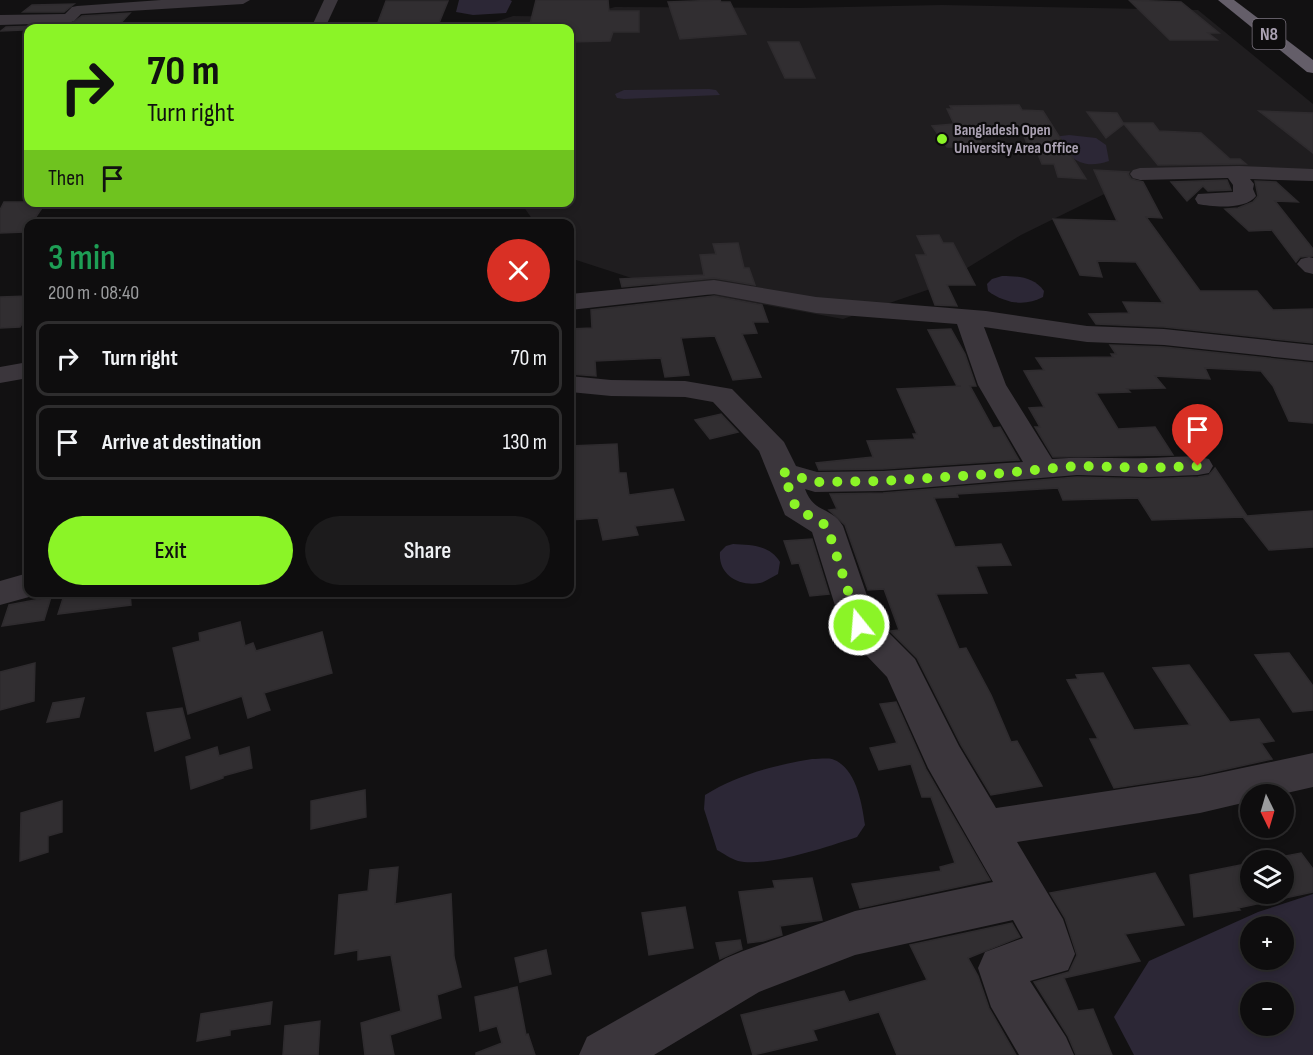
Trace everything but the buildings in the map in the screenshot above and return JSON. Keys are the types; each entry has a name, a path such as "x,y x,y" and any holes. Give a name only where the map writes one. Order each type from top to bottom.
{"highway":[{"name":"N8","path":"1225,0 1310,63"}],"street":[{"path":"0,20 69,18 77,10 94,8 243,0"},
{"path":"320,24 331,0"},
{"path":"1140,174 1239,172 1313,175"},
{"path":"1206,199 1245,196 1242,189 1244,184 1237,177"},
{"path":"574,302 714,287 816,305 969,318 1087,334 1164,337 1313,353"},
{"path":"969,318 992,385 1044,470"},
{"path":"0,375 24,371"},
{"path":"574,384 610,388 685,389 722,395 774,448 796,508 827,526 859,625 902,669 943,756 1046,935 1051,954 1037,956 1002,968 1003,977 1048,1055"},
{"path":"783,472 815,482 922,479 1077,466 1148,468 1198,466"},
{"path":"0,593 24,586"},
{"path":"986,828 1200,795 1313,770"},
{"path":"605,1055 743,975 855,933 1025,896"}],"shaded area":[{"path":"459,0 512,1 506,13 473,15 456,12"},
{"name":"Bangladesh Open University Area Office","path":"942,5 1198,10 1313,104 1313,174 1141,176 1021,235 936,287 843,319 650,284 574,259 574,219 532,219 524,207 574,207 574,24 489,24 513,16 592,17 597,12 615,7 798,8"},
{"path":"624,90 716,90 720,95 624,99 617,98 615,94"},
{"path":"1069,135 1096,138 1106,145 1109,161 1090,164 1076,160 1053,137"},
{"path":"1002,276 1031,280 1044,291 1043,297 1022,303 1008,301 994,295 988,291 987,284 992,279"},
{"path":"733,544 760,547 771,552 780,562 778,574 752,584 737,581 731,577 722,567 720,552 726,546"},
{"path":"812,759 832,759 840,763 852,778 860,797 865,825 857,837 798,855 765,861 738,861 717,850 704,809 705,795 757,772"},
{"path":"1313,894 1313,1055 1134,1055 1114,1017 1149,961 1240,920 1240,970 1294,970 1294,916 1249,916 1282,904 1294,904 1294,900"}],"place":[{"name":"Bangladesh Open University Area Office","path":"942,139"}],"route":[{"path":"859,625 827,526 806,516 796,508 783,472 815,482 922,479 1077,466 1148,468 1198,466"}]}
